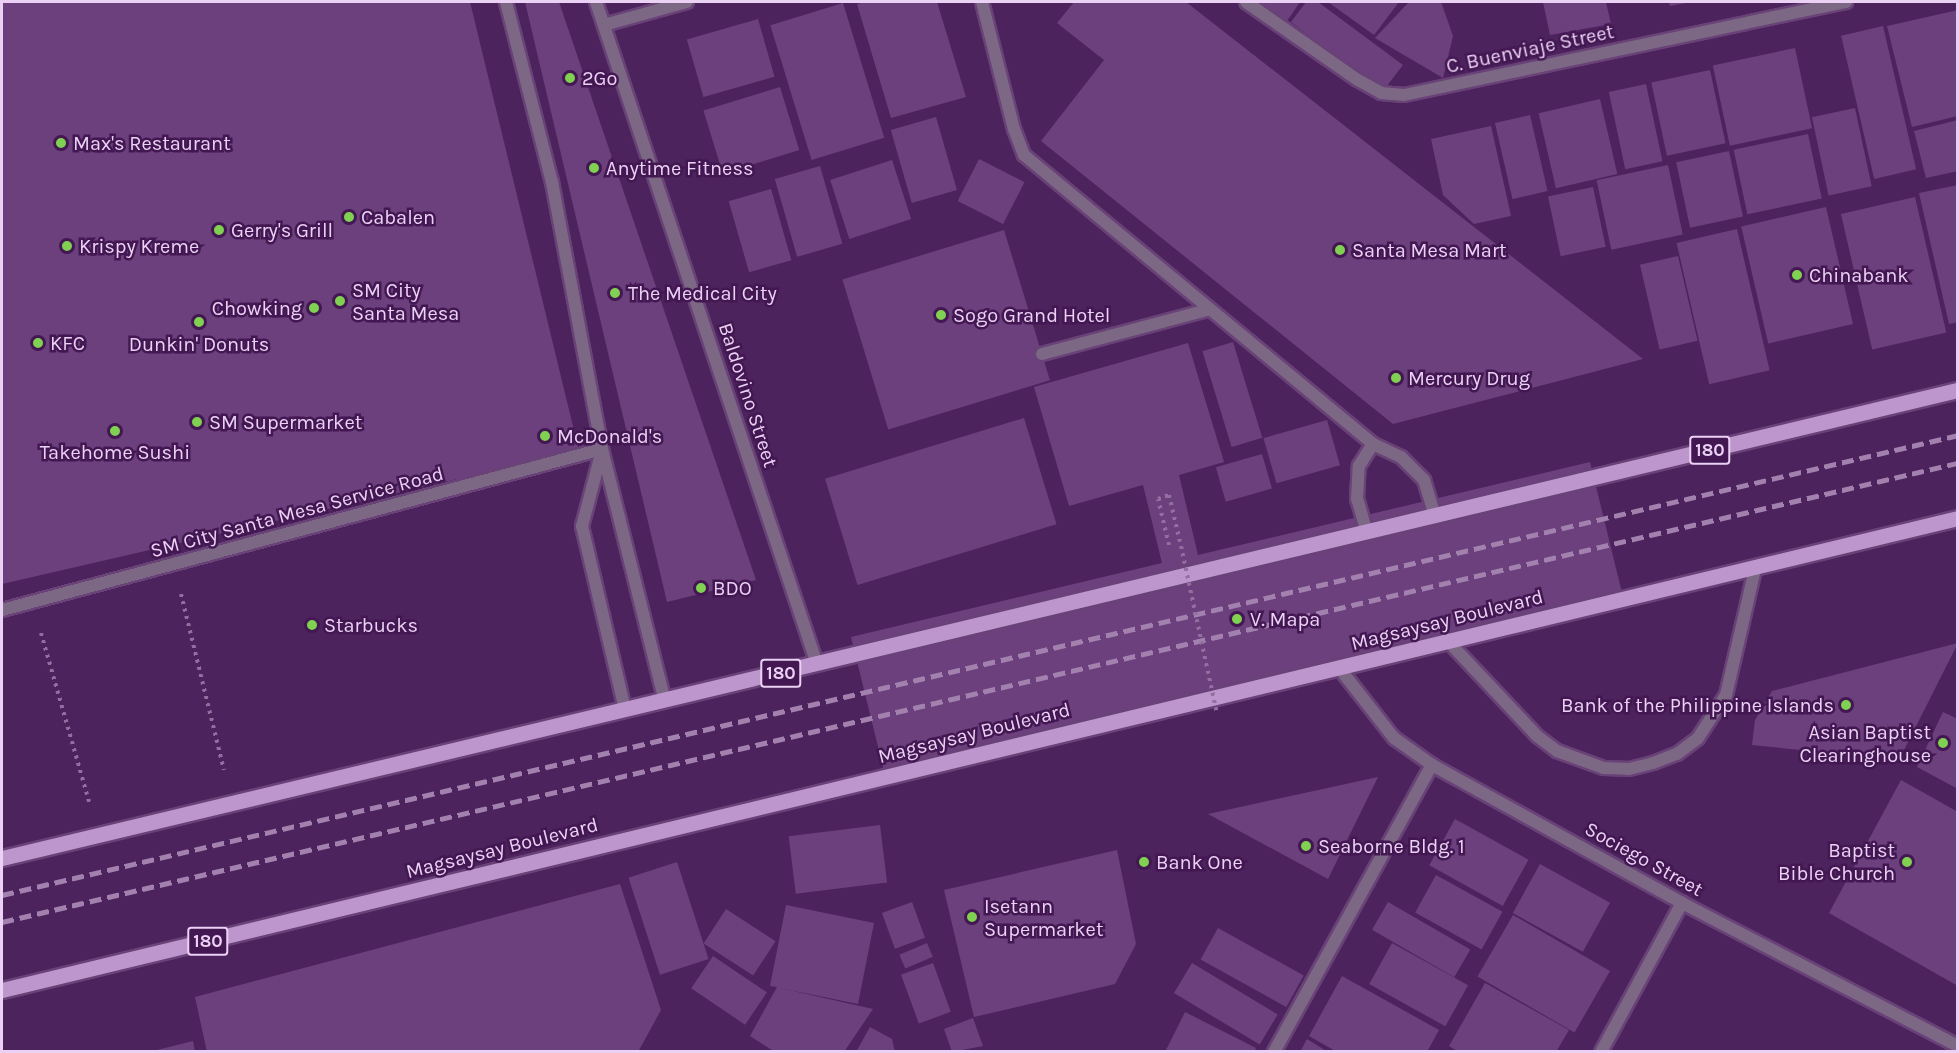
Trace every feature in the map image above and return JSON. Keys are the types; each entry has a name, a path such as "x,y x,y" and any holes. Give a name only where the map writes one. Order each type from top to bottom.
{"main road":[{"name":"180","path":"2,858 1435,518 1958,390"},
{"name":"Magsaysay Boulevard","path":"2,990 1340,669 1446,639 1755,569 1958,518"}],"street":[{"path":"507,2 552,182 602,449 665,701"},
{"name":"Baldovino Street","path":"596,2 817,664"},
{"path":"604,25 687,2"},
{"path":"982,2 1014,129 1024,154 1207,310 1373,444 1401,457 1424,480 1435,518"},
{"name":"C. Buenviaje Street","path":"1246,2 1359,80 1382,93 1404,95 1846,2"},
{"path":"1042,354 1207,310"},
{"path":"1367,533 1357,499 1359,466 1373,444"},
{"path":"602,449 582,526 625,710"},
{"name":"SM City Santa Mesa Service Road","path":"2,610 174,566 602,449"},
{"path":"1446,639 1537,736 1557,751 1604,768 1629,769 1653,764 1677,753 1698,738 1726,695 1755,569"},
{"name":"Sociego Street","path":"1340,669 1394,738 1432,765 1682,903 1958,1046"},
{"path":"1274,1052 1432,765"},
{"path":"1601,1052 1682,903"}],"path":[{"path":"1170,550 1158,499 1169,495 1217,714"},
{"path":"174,566 232,803"},
{"path":"32,603 99,834"}],"building":[{"path":"2,2 470,2 579,451 2,584"},
{"path":"525,2 559,2 756,580 667,602"},
{"path":"937,2 966,97 891,118 857,4"},
{"name":"Santa Mesa Mart","path":"1074,2 1186,2 1643,359 1393,424 1041,141 1104,60 1057,23"},
{"path":"1258,2 1300,2 1287,21"},
{"path":"1306,2 1318,2 1403,65 1383,91 1291,22"},
{"path":"1328,2 1399,2 1374,35"},
{"path":"1409,2 1441,2 1453,36 1443,78 1375,38"},
{"path":"1543,2 1606,2 1611,24 1550,35"},
{"path":"1669,2 1686,2 1686,3 1670,6"},
{"path":"843,3 884,138 812,160 770,25"},
{"path":"1958,10 1958,116 1912,127 1887,26"},
{"path":"758,19 775,77 703,97 687,39"},
{"path":"1883,26 1916,169 1874,179 1841,36"},
{"path":"1795,48 1812,128 1730,146 1713,65"},
{"path":"1710,70 1726,143 1667,156 1651,82"},
{"path":"1646,84 1662,161 1625,169 1609,92"},
{"path":"780,87 799,150 723,174 703,110"},
{"path":"1600,99 1617,174 1556,188 1539,113"},
{"path":"1855,108 1872,186 1829,195 1812,117"},
{"path":"1530,115 1548,191 1512,199 1495,123"},
{"path":"936,117 957,190 912,203 891,130"},
{"path":"1958,120 1958,171 1926,178 1914,131"},
{"path":"1491,126 1511,216 1474,224 1443,195 1431,139"},
{"path":"1808,134 1822,199 1747,214 1734,150"},
{"path":"1729,151 1743,217 1690,228 1676,162"},
{"path":"979,159 1024,182 1003,224 958,201"},
{"path":"892,160 911,219 849,239 830,180"},
{"path":"1668,165 1683,234 1611,250 1597,180"},
{"path":"820,166 842,244 797,257 775,179"},
{"path":"1958,185 1958,322 1949,324 1919,193"},
{"path":"1593,187 1606,247 1561,256 1548,197"},
{"path":"771,189 791,260 749,272 729,201"},
{"path":"1915,197 1946,332 1872,350 1841,214"},
{"name":"Chinabank","path":"1826,207 1853,324 1768,343 1741,227"},
{"path":"1737,229 1770,370 1709,384 1677,243"},
{"name":"Sogo Grand Hotel","path":"1004,230 1050,380 888,430 842,279"},
{"path":"1678,256 1698,341 1660,350 1640,265"},
{"path":"1233,342 1262,438 1232,447 1202,351"},
{"name":"V. Mapa","path":"1188,343 1224,462 1179,475 1198,555 1590,462 1624,601 885,775 851,637 1162,563 1143,485 1069,506 1034,387"},
{"path":"1024,418 1056,524 858,585 825,479"},
{"path":"1327,420 1340,465 1277,483 1264,438"},
{"path":"1262,454 1272,489 1226,502 1216,467"},
{"name":"Bank of the Philippine Islands","path":"1958,643 1899,760 1752,745 1755,720 1772,691"},
{"name":"Asian Baptist Clearinghouse","path":"1943,712 1958,719 1958,789 1917,767"},
{"name":"Seaborne Bldg. 1","path":"1378,777 1328,879 1208,814"},
{"name":"Baptist Bible Church","path":"1901,780 1958,812 1958,986 1829,913"},
{"path":"1455,819 1528,860 1503,906 1429,865"},
{"path":"880,825 887,883 796,894 789,836"},
{"path":"1117,850 1136,944 1115,984 974,1017 944,890"},
{"path":"677,862 709,959 660,975 628,878"},
{"path":"1540,864 1610,903 1583,952 1513,913"},
{"path":"1436,875 1502,912 1482,949 1415,913"},
{"path":"620,884 661,1010 638,1052 207,1052 195,997"},
{"path":"912,902 925,938 895,949 882,913"},
{"path":"1388,902 1470,950 1454,977 1372,930"},
{"path":"786,905 874,923 858,1004 780,988 873,1009 844,1052 775,1052 750,1036 777,987 770,986"},
{"path":"726,909 775,941 753,976 704,943"},
{"path":"1513,915 1610,971 1574,1032 1478,976"},
{"path":"1218,928 1304,976 1286,1007 1201,959"},
{"path":"927,943 933,957 905,969 899,955"},
{"path":"1392,943 1468,985 1445,1026 1369,984"},
{"path":"713,956 767,992 745,1025 691,988"},
{"path":"933,963 951,1012 919,1023 901,975"},
{"path":"1192,963 1278,1015 1260,1045 1174,993"},
{"path":"1342,976 1439,1030 1427,1052 1337,1052 1309,1036"},
{"path":"1485,983 1569,1030 1556,1052 1459,1052 1449,1046"},
{"path":"1185,1012 1256,1048 1254,1052 1165,1052"},
{"path":"973,1018 983,1046 952,1052 944,1029"},
{"path":"870,1027 892,1039 895,1052 856,1052"},
{"path":"1307,1039 1328,1052 1300,1052"},
{"path":"193,1041 195,1052 153,1052 153,1051"}],"railway":[{"path":"2,895 1958,435"},
{"path":"2,922 1958,463"}],"place":[{"name":"2Go","path":"570,78"},
{"name":"Max's Restaurant","path":"61,143"},
{"name":"Anytime Fitness","path":"594,168"},
{"name":"Cabalen","path":"349,217"},
{"name":"Gerry's Grill","path":"219,230"},
{"name":"Krispy Kreme","path":"67,246"},
{"name":"Santa Mesa Mart","path":"1340,250"},
{"name":"Chinabank","path":"1797,275"},
{"name":"The Medical City","path":"615,293"},
{"name":"SM City Santa Mesa","path":"340,301"},
{"name":"Chowking","path":"314,308"},
{"name":"Sogo Grand Hotel","path":"941,315"},
{"name":"Dunkin' Donuts","path":"199,322"},
{"name":"KFC","path":"38,343"},
{"name":"Mercury Drug","path":"1396,378"},
{"name":"SM Supermarket","path":"197,422"},
{"name":"Takehome Sushi","path":"115,431"},
{"name":"McDonald's","path":"545,436"},
{"name":"BDO","path":"701,588"},
{"name":"V. Mapa","path":"1237,619"},
{"name":"Starbucks","path":"312,625"},
{"name":"Bank of the Philippine Islands","path":"1846,705"},
{"name":"Asian Baptist Clearinghouse","path":"1943,743"},
{"name":"Seaborne Bldg. 1","path":"1306,846"},
{"name":"Bank One","path":"1144,862"},
{"name":"Baptist Bible Church","path":"1907,862"},
{"name":"Isetann Supermarket","path":"972,917"}]}
